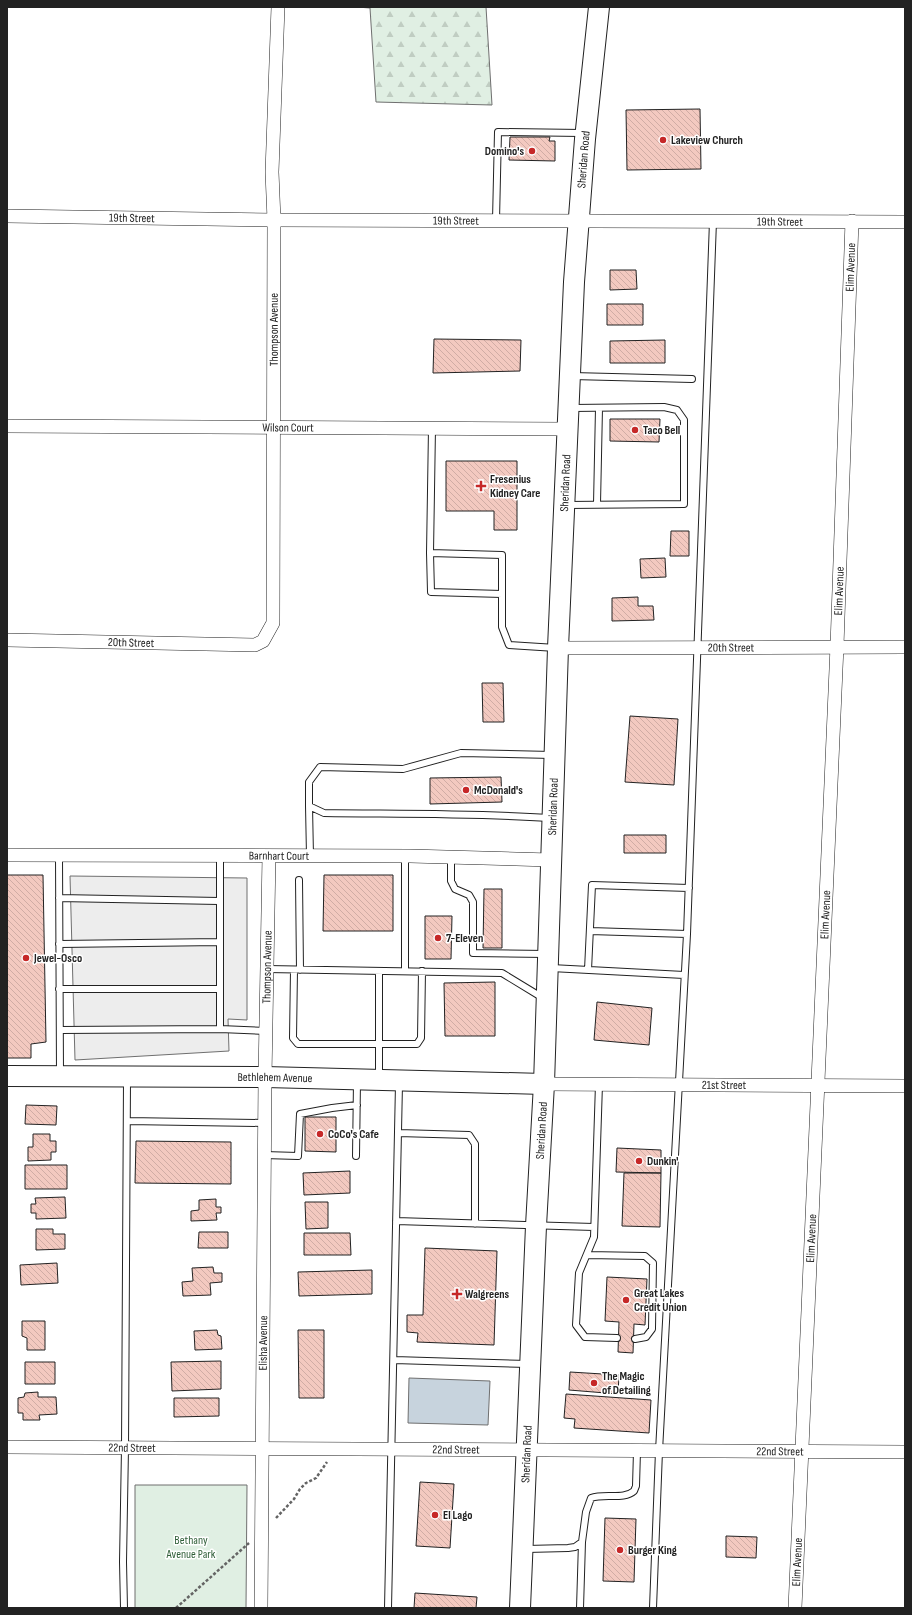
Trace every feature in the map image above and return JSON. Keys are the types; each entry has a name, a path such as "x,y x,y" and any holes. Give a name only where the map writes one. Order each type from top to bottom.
{"main road":[{"name":"Sheridan Road","path":"520,1608 536,1226 544,1084 550,860 574,282 586,133 599,7"},
{"name":"Bethlehem Avenue","path":"7,1076 264,1077 544,1084"}],"street":[{"name":"Thompson Avenue","path":"255,645 263,641 273,623 272,428 274,220 272,172 278,7"},
{"name":"19th Street","path":"7,216 274,220 905,222"},
{"name":"Elim Avenue","path":"795,1608 837,646 852,221"},
{"name":"Wilson Court","path":"7,426 568,429"},
{"name":"20th Street","path":"7,640 255,645"},
{"name":"20th Street","path":"558,648 905,646"},
{"name":"Barnhart Court","path":"7,855 405,856 550,860"},
{"name":"Thompson Avenue","path":"264,1077 270,856"},
{"name":"Elisha Avenue","path":"261,1608 264,1077"},
{"name":"21st Street","path":"544,1084 905,1086"},
{"name":"22nd Street","path":"7,1447 905,1452"}],"lane":[{"path":"496,220 498,132 586,133"},
{"path":"653,1608 659,1451 689,888 713,221"},
{"path":"570,376 692,379"},
{"path":"564,504 684,504 684,420 677,410 664,407 569,408"},
{"path":"597,504 599,408"},
{"path":"432,428 430,553 431,592 502,594"},
{"path":"430,553 502,555 502,627 509,645 558,648"},
{"path":"310,856 308,782 320,767 385,770 403,769 461,753 554,755"},
{"path":"309,806 324,813 458,815 499,814 552,818"},
{"path":"59,856 60,1076"},
{"path":"220,856 220,1029"},
{"path":"404,971 405,856"},
{"path":"451,857 451,881 455,889 469,895 473,902 473,953 547,961 588,970 684,974"},
{"path":"299,880 297,970 293,1038 298,1044 417,1044 421,1038 422,971"},
{"path":"588,970 592,885 689,888"},
{"path":"59,898 219,901"},
{"path":"590,931 687,934"},
{"path":"59,944 220,942"},
{"path":"267,969 502,973 546,1000"},
{"path":"379,971 379,1080"},
{"path":"60,989 220,989"},
{"path":"60,1030 220,1029 266,1031"},
{"path":"124,1608 123,1562 127,1076"},
{"path":"356,1156 358,1079"},
{"path":"388,1608 399,1080"},
{"path":"599,1084 594,1237 579,1273 576,1325 585,1337 617,1338"},
{"path":"264,1155 298,1156 300,1114 357,1105"},
{"path":"127,1121 264,1123"},
{"path":"398,1133 469,1135 475,1144 475,1224"},
{"path":"396,1221 594,1227"},
{"path":"587,1255 645,1256 653,1263 652,1328 646,1337 635,1339"},
{"path":"394,1360 530,1364"},
{"path":"580,1608 582,1542 586,1512 591,1498 604,1495 626,1495 634,1491 636,1486 637,1451"},
{"path":"522,1549 568,1548 575,1547 582,1542"}],"green space":[{"path":"357,7 486,7 492,105 376,102 370,8"},
{"name":"Bethany Avenue Park","path":"135,1485 247,1485 246,1608 135,1608"}],"shaded area":[{"path":"70,876 247,878 247,1020 228,1019 229,1051 75,1060"},
{"path":"409,1378 490,1381 488,1425 408,1423"}],"building":[{"name":"Lakeview Church","path":"700,109 701,169 627,170 626,110"},
{"name":"Domino's","path":"510,137 550,137 549,141 555,141 555,161 509,160"},
{"path":"610,270 636,270 637,289 610,290"},
{"path":"607,304 643,304 643,325 607,325"},
{"path":"434,339 521,340 520,371 433,373"},
{"path":"665,340 665,363 610,363 610,341"},
{"name":"Taco Bell","path":"610,419 660,419 659,442 610,441"},
{"name":"Fresenius Kidney Care","path":"446,461 517,461 517,530 494,530 494,511 446,511"},
{"path":"671,531 689,531 689,556 670,556"},
{"path":"665,558 666,577 641,578 640,559"},
{"path":"638,597 638,606 653,606 654,620 612,621 612,598"},
{"path":"482,683 503,683 504,722 483,722"},
{"path":"630,716 678,719 674,785 625,782"},
{"name":"McDonald's","path":"501,777 502,802 430,804 430,778"},
{"path":"624,835 666,835 666,853 624,853"},
{"name":"Jewel-Osco","path":"7,875 43,875 46,1042 31,1044 31,1058 7,1058"},
{"path":"324,875 393,875 393,931 323,931"},
{"name":"7-Eleven","path":"484,889 502,889 502,948 483,948"},
{"name":"7-Eleven","path":"425,916 452,916 451,959 425,959"},
{"path":"495,982 495,1036 445,1036 444,983"},
{"path":"597,1002 652,1008 649,1045 594,1040"},
{"path":"26,1105 57,1106 56,1125 25,1124"},
{"name":"CoCo's Cafe","path":"305,1117 336,1117 336,1152 305,1151"},
{"path":"33,1134 50,1134 50,1141 56,1141 56,1152 51,1152 51,1160 28,1161 28,1147 33,1147"},
{"path":"136,1141 231,1142 231,1184 135,1183"},
{"name":"Dunkin'","path":"617,1148 661,1150 661,1173 616,1172"},
{"path":"25,1165 67,1165 67,1189 25,1189"},
{"path":"350,1171 350,1193 304,1195 303,1173"},
{"path":"624,1173 661,1173 660,1227 622,1226"},
{"path":"65,1197 66,1218 36,1219 36,1213 31,1213 31,1204 36,1204 35,1198"},
{"path":"216,1199 216,1207 221,1207 221,1213 216,1213 217,1220 191,1221 191,1211 199,1210 199,1200"},
{"path":"305,1202 328,1202 328,1228 306,1229"},
{"path":"36,1229 53,1229 53,1234 65,1234 65,1249 36,1250"},
{"path":"199,1232 228,1232 228,1248 198,1248"},
{"path":"304,1233 350,1233 351,1255 304,1255"},
{"name":"Walgreens","path":"425,1248 497,1251 494,1345 417,1342 418,1333 407,1332 407,1315 423,1315"},
{"path":"57,1263 58,1283 21,1285 20,1265"},
{"path":"213,1267 214,1273 222,1273 222,1282 210,1283 211,1295 183,1296 182,1282 193,1281 192,1268"},
{"path":"372,1270 372,1294 299,1296 298,1272"},
{"name":"Great Lakes Credit Union","path":"607,1277 647,1279 645,1325 634,1324 633,1353 618,1352 619,1322 605,1321"},
{"path":"22,1321 45,1321 45,1350 27,1350 27,1338 22,1336"},
{"path":"217,1330 218,1335 221,1336 222,1349 195,1350 194,1331"},
{"path":"298,1330 324,1330 324,1398 299,1398"},
{"path":"221,1361 221,1389 172,1391 171,1362"},
{"path":"25,1362 55,1362 55,1384 25,1384"},
{"name":"The Magic of Detailing","path":"570,1372 619,1375 618,1394 569,1390"},
{"path":"38,1392 38,1397 56,1397 57,1414 39,1415 40,1420 23,1420 23,1413 18,1413 18,1398 24,1397 25,1393"},
{"path":"566,1394 651,1400 649,1433 574,1428 575,1419 564,1418"},
{"path":"174,1398 219,1398 219,1416 174,1417"},
{"name":"El Lago","path":"420,1482 454,1484 450,1548 416,1546"},
{"name":"Burger King","path":"605,1518 636,1519 634,1582 603,1581"},
{"path":"726,1536 757,1537 756,1558 726,1557"},
{"path":"415,1593 477,1597 476,1608 414,1608"}],"place":[{"name":"Lakeview Church","path":"663,140"},
{"name":"Domino's","path":"532,151"},
{"name":"Taco Bell","path":"635,430"},
{"name":"Fresenius Kidney Care","path":"481,486"},
{"name":"McDonald's","path":"466,790"},
{"name":"7-Eleven","path":"438,938"},
{"name":"Jewel-Osco","path":"26,958"},
{"name":"CoCo's Cafe","path":"320,1134"},
{"name":"Dunkin'","path":"639,1161"},
{"name":"Walgreens","path":"457,1294"},
{"name":"Great Lakes Credit Union","path":"626,1300"},
{"name":"The Magic of Detailing","path":"594,1383"},
{"name":"El Lago","path":"435,1515"},
{"name":"Burger King","path":"620,1550"}]}
